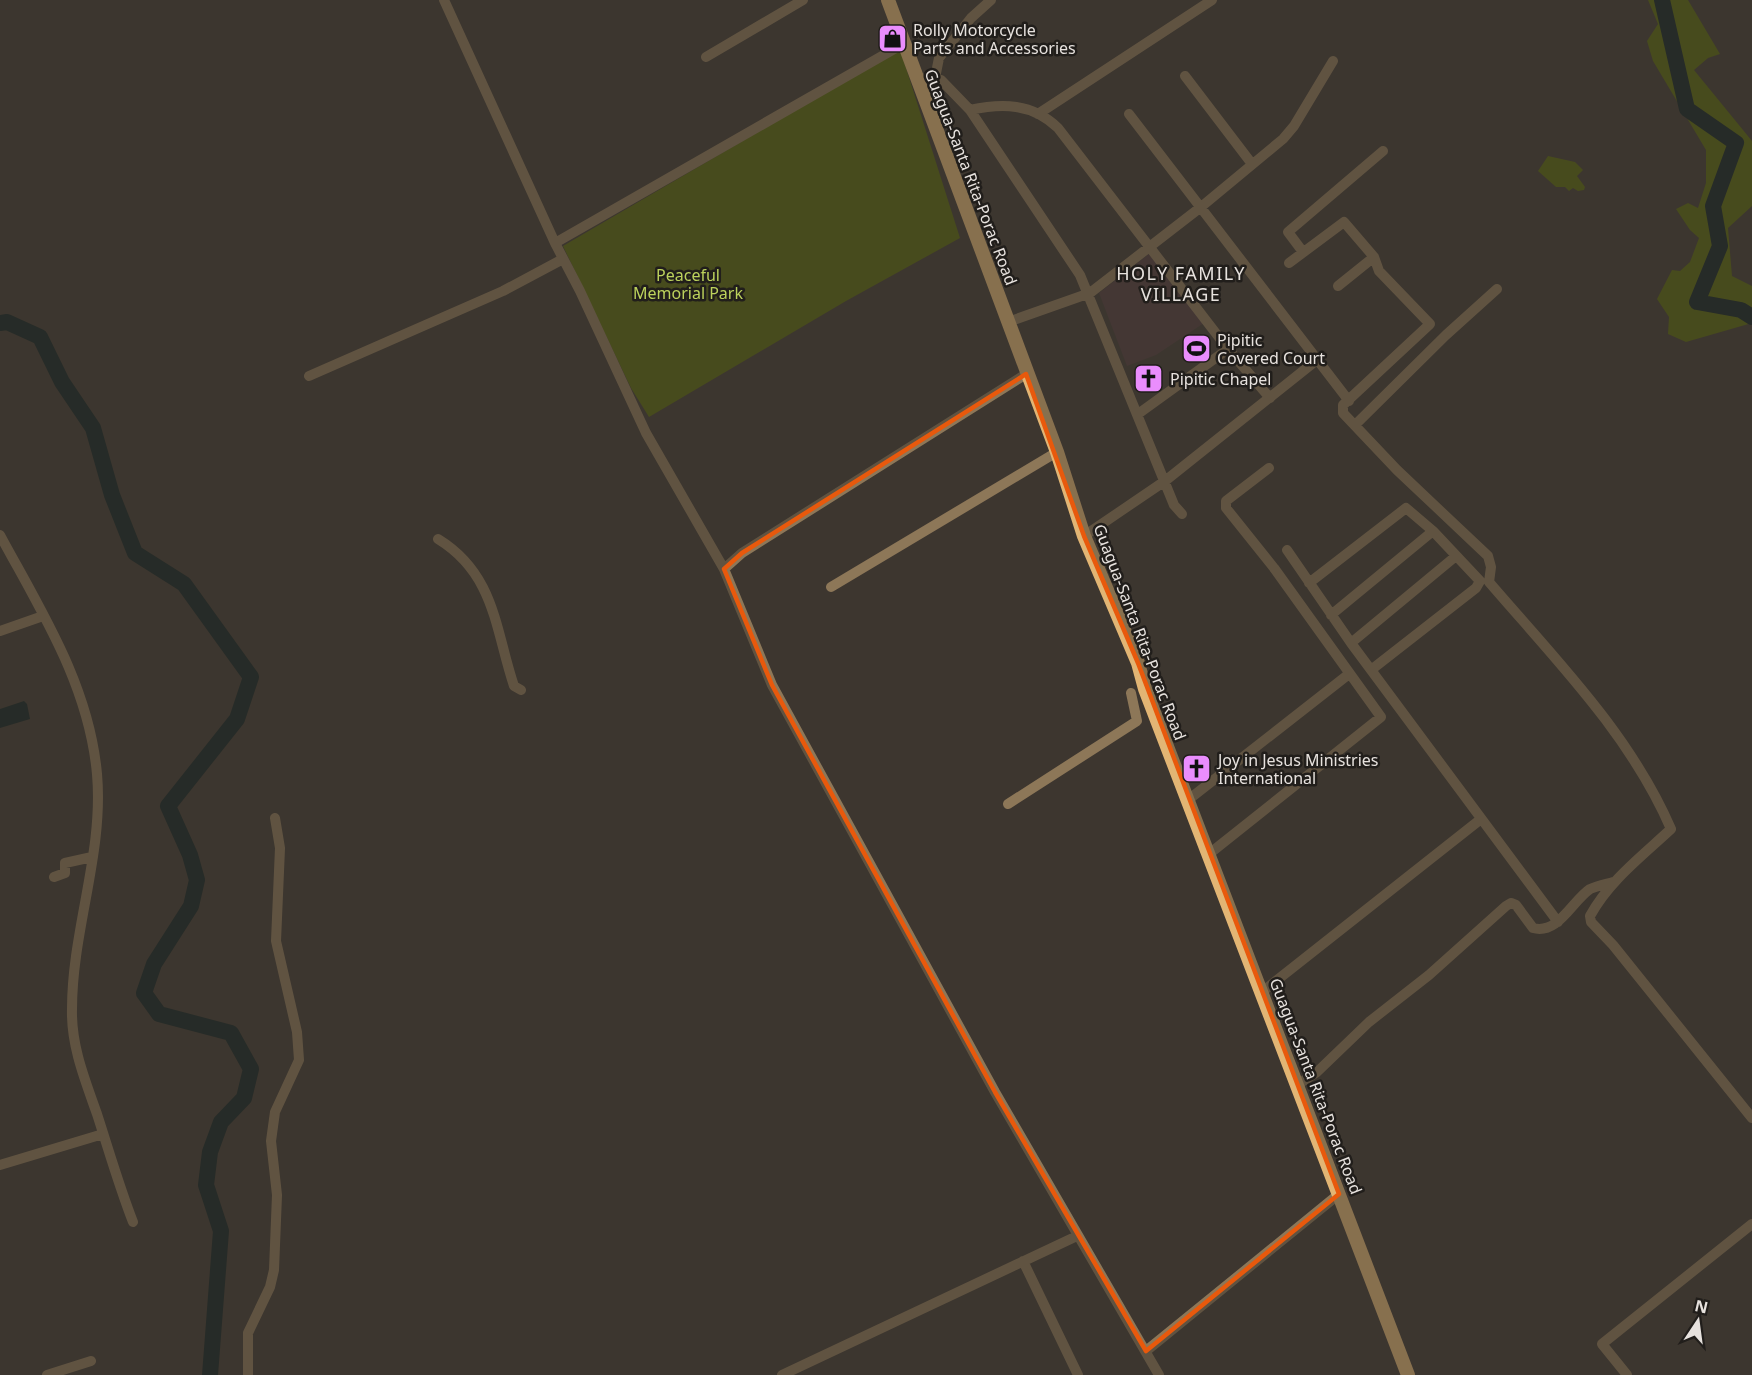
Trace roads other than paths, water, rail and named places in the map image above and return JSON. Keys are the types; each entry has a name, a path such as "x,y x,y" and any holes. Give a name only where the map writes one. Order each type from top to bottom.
{"main road":[{"name":"Guagua-Santa Rita-Porac Road","path":"888,0 1057,452 1084,536 1138,663 1145,689 1408,1375"}],"street":[{"path":"444,0 555,243 646,433 724,569 772,685 1077,1236 1159,1375"},
{"path":"706,57 803,0"},
{"path":"935,78 939,58 970,18 991,0"},
{"path":"1038,114 1212,0"},
{"path":"555,243 903,44"},
{"path":"1008,322 1090,293 1201,207 1294,126 1333,62"},
{"path":"1185,76 1252,164"},
{"path":"916,78 935,78 946,83 970,110 1090,293 1174,505 1182,514"},
{"path":"970,110 1007,105 1038,114 1054,124 1228,349 1270,398"},
{"path":"1129,114 1349,400"},
{"path":"1303,252 1288,232 1383,151"},
{"path":"1289,263 1344,222 1374,257 1378,271 1430,324 1342,408 1397,470 1488,556 1491,567 1489,582 1570,673 1657,797 1671,829 1613,882 1594,907 1590,916 1591,922 1613,945 1752,1118"},
{"path":"1338,286 1374,257"},
{"path":"309,376 503,291 563,259"},
{"path":"1355,425 1446,335 1497,289"},
{"path":"1138,414 1228,349"},
{"path":"1084,536 1165,481 1318,359"},
{"path":"724,569 742,553 1026,374"},
{"path":"831,587 1057,452"},
{"path":"1209,854 1381,717 1225,505 1269,468"},
{"path":"1309,584 1403,508 1409,509 1478,578 1479,585 1371,670"},
{"path":"1331,615 1432,531"},
{"path":"0,535 64,654 82,700 91,737 98,802 92,857 78,930 72,1026 82,1072 133,1222"},
{"path":"438,539 458,552 476,576 500,630 514,686 521,690"},
{"path":"1287,550 1351,643 1558,922"},
{"path":"1351,643 1456,556"},
{"path":"0,631 44,616"},
{"path":"1188,801 1349,674"},
{"path":"1008,804 1137,721 1131,693"},
{"path":"248,1375 246,1343 248,1333 270,1287 274,1270 277,1195 271,1141 275,1112 300,1060 300,1044 276,941 280,848 274,818"},
{"path":"1262,992 1481,819"},
{"path":"54,877 65,873 65,863 92,857"},
{"path":"1296,1085 1328,1062 1369,1022 1429,975 1510,903 1516,905 1533,928 1546,928 1558,922 1591,889 1613,882"},
{"path":"1580,899 1594,907"},
{"path":"0,1165 102,1134"},
{"path":"1146,1351 1340,1194"},
{"path":"1627,1375 1602,1344 1752,1224"},
{"path":"782,1375 1077,1236"},
{"path":"1023,1261 1078,1375"},
{"path":"47,1375 91,1361"}],"waterway":[{"path":"1662,0 1687,109 1736,143 1713,206 1720,246 1697,302 1741,310 1752,317"},
{"path":"0,323 7,322 40,337 62,382 93,428 112,495 135,553 184,584 251,677 237,719 168,806 190,855 197,880 191,906 154,964 144,993 159,1014 231,1033 251,1069 244,1098 221,1122 210,1152 206,1185 221,1231 210,1375"}],"place":[{"name":"Rolly Motorcycle Parts and Accessories","path":"892,39"},
{"name":"Pipitic Covered Court","path":"1196,349"},
{"name":"Pipitic Chapel","path":"1149,379"},
{"name":"Joy in Jesus Ministries International","path":"1197,769"}],"district":[{"name":"HOLY FAMILY VILLAGE","path":"1181,283"}],"park label":[{"name":"Peaceful Memorial Park","path":"688,284"}]}
